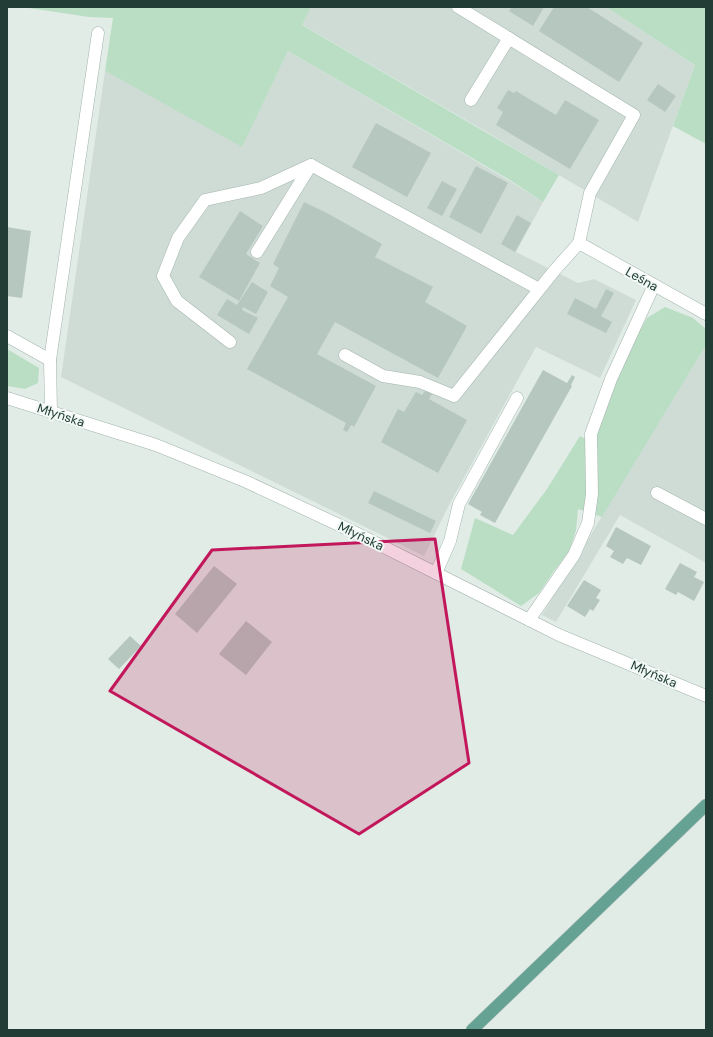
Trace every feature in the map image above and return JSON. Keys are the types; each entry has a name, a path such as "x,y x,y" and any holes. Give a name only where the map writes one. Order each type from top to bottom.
{"main road":[{"path":"472,1030 706,805"}],"street":[{"path":"345,355 383,376 420,382 454,396 539,289 579,242 590,193 634,115 458,7"},
{"path":"51,412 50,360 98,33"},
{"path":"471,100 509,38"},
{"path":"311,165 539,289"},
{"path":"257,252 311,165"},
{"path":"230,342 176,301 163,276 178,238 205,200 261,188 311,165"},
{"name":"Leśna","path":"579,242 706,314"},
{"path":"529,620 574,555 588,523 592,494 591,434 611,379 654,285"},
{"path":"7,336 50,360"},
{"name":"Młyńska","path":"7,398 156,445 247,482 354,532 559,635 706,696"},
{"path":"436,573 450,541 459,504 517,398"},
{"path":"657,493 706,519"}],"highlighted area":[{"path":"435,539 469,763 359,834 110,691 212,550"}],"shaded area":[{"path":"311,7 606,7 695,65 638,222 301,24"},
{"path":"288,51 510,181 543,202 516,252 578,283 594,279 636,300 600,378 536,347 449,505 424,556 61,377 105,71 242,146"},
{"path":"706,345 706,563 620,515 556,622 542,615"}],"green space":[{"path":"22,7 311,7 302,25 559,175 543,202 510,180 288,51 242,147 105,71 113,18 89,17"},
{"path":"606,7 706,7 706,144 673,126 695,65"},
{"path":"665,307 693,318 706,329 706,345 602,517 578,509 576,530 570,550 539,593 521,606 461,569 475,518 513,535 547,489 580,436 593,443 619,375 638,334 647,318"},
{"path":"7,349 39,368 38,383 25,389 7,386"}],"building":[{"path":"512,7 544,7 533,26 509,11"},
{"path":"554,7 587,7 643,43 619,82 539,31"},
{"path":"658,84 676,96 665,112 647,100"},
{"path":"508,90 514,93 516,91 556,115 565,100 599,120 570,169 496,125 503,112 497,108"},
{"path":"376,123 431,153 407,197 352,167"},
{"path":"476,166 508,183 481,234 449,217"},
{"path":"442,181 457,189 442,216 427,208"},
{"path":"304,202 327,213 382,244 375,257 433,287 425,302 467,326 438,378 335,322 317,354 376,386 354,427 351,425 347,432 343,430 346,423 247,369 288,297 270,286 279,268 273,264"},
{"path":"240,211 263,226 246,254 260,263 239,301 199,277"},
{"path":"517,215 531,223 515,252 501,244"},
{"path":"7,227 31,231 22,298 7,296"},
{"path":"252,282 268,292 256,314 243,307 242,310 258,318 249,334 217,315 227,299 237,305"},
{"path":"606,289 614,293 601,316 612,322 606,333 567,314 575,298 596,309"},
{"path":"543,370 567,383 572,375 575,377 571,385 572,386 495,523 480,515 482,512 468,504"},
{"path":"425,391 432,394 429,399 467,420 438,473 381,442 398,409 404,412 416,392 422,395"},
{"path":"374,491 436,521 430,533 368,503"},
{"path":"616,527 651,546 641,565 627,558 623,564 610,557 614,551 606,546"},
{"path":"680,563 697,572 694,577 704,582 694,601 678,592 676,595 665,589"},
{"path":"214,566 237,584 197,633 175,614"},
{"path":"584,580 601,590 596,598 600,600 593,611 590,609 585,617 567,606"},
{"path":"246,621 272,642 246,675 219,654"},
{"path":"130,636 141,646 119,669 108,659"}]}
